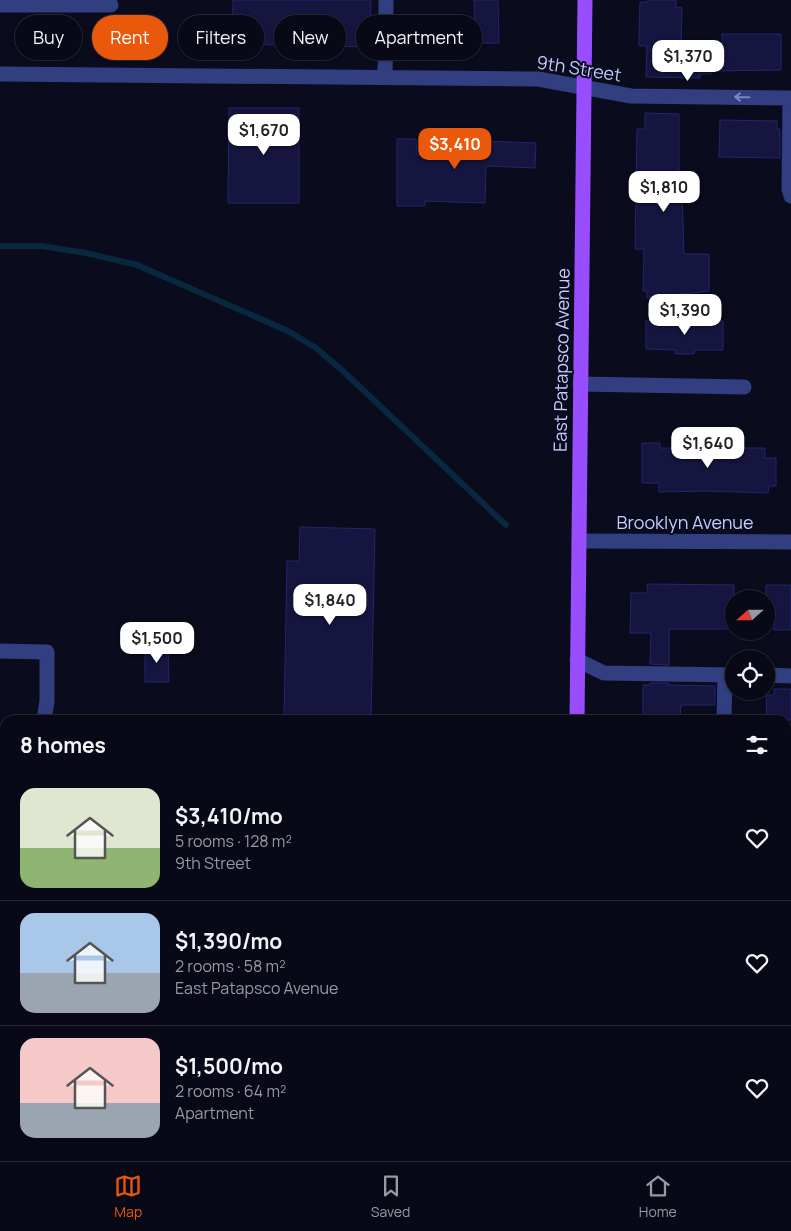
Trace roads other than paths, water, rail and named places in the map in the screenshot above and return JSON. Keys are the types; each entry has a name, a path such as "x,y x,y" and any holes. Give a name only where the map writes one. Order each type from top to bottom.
{"main road":[{"name":"East Patapsco Avenue","path":"577,715 584,0"}],"street":[{"path":"385,78 386,0"},
{"path":"0,5 111,5"},
{"name":"9th Street","path":"0,74 538,79 631,96 790,98"},
{"path":"790,98 789,189 791,196"},
{"path":"580,384 744,387"},
{"name":"Brooklyn Avenue","path":"579,541 791,542"},
{"path":"0,651 47,652 47,701 45,715"},
{"path":"577,660 604,673 725,675"},
{"path":"775,675 791,676"},
{"path":"725,715 726,700"}],"waterway":[{"path":"0,246 42,246 86,253 137,265 288,331 316,348 343,371 506,525"}]}
